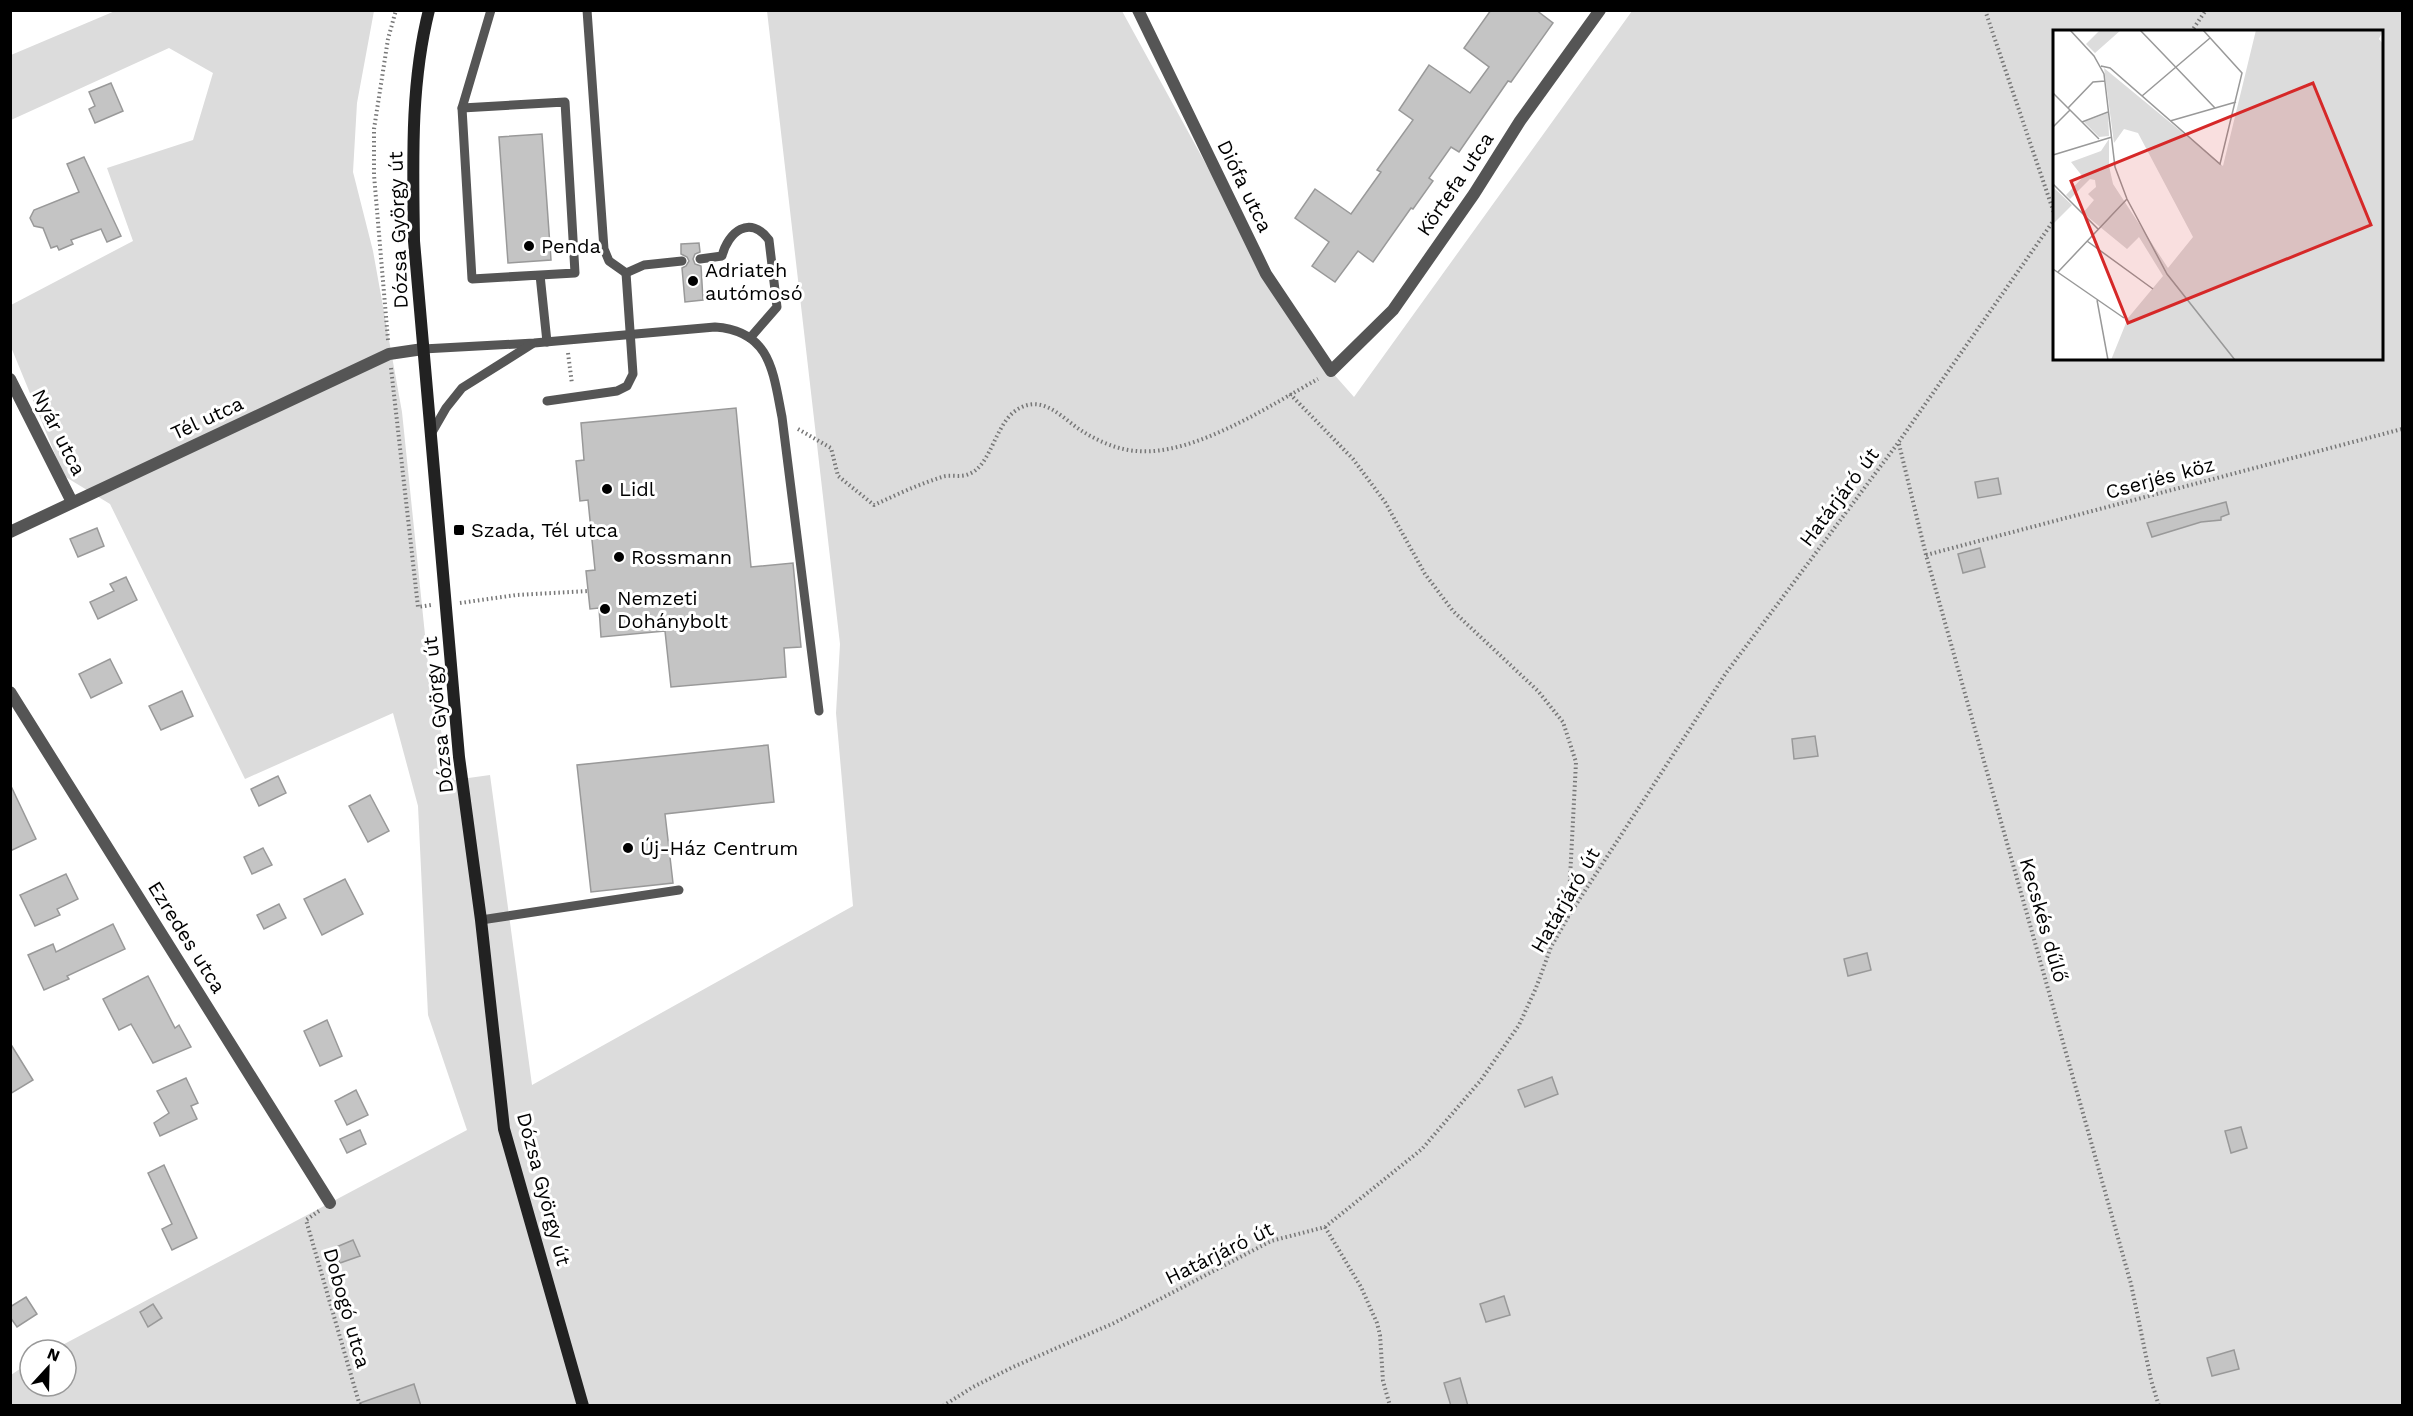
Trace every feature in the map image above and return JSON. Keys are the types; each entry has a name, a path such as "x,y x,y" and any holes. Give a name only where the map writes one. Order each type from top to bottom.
{"main road":[{"name":"Dózsa György út","path":"429,10 424,30 416,96 413,161 414,240 459,757 481,920 504,1129 583,1406"}],"street":[{"name":"Diófa utca","path":"1138,10 1266,274 1331,371"},
{"name":"Körtefa utca","path":"1331,371 1393,310 1520,121 1600,10"},
{"name":"Tél utca","path":"10,532 389,354 423,350"},
{"name":"Nyár utca","path":"10,379 72,502"},
{"name":"Ezredes utca","path":"10,692 330,1203"}],"lane":[{"path":"462,108 565,102 575,273 472,279 462,108 491,10"},
{"path":"586,10 604,249 609,261 626,273"},
{"path":"700,259 722,256 729,238 736,231 751,227 765,234 771,247 777,307 750,338"},
{"path":"626,273 644,265 682,261"},
{"path":"547,401 617,392 627,386 633,374 626,273"},
{"path":"540,275 547,342"},
{"path":"423,350 630,336 715,327 737,331 750,338 764,351 773,369 784,429 819,711"},
{"path":"431,434 446,408 462,388 534,343"},
{"path":"481,920 679,890"}],"path":[{"path":"389,354 374,175 374,129 388,39 396,10"},
{"path":"1985,10 2053,207"},
{"path":"2192,30 2206,10"},
{"name":"Határjáró út","path":"943,1406 973,1387 1114,1323 1271,1241 1325,1227 1422,1149 1481,1080 1519,1025 1551,947 1568,917 1726,674 1898,443 2053,223"},
{"path":"567,340 573,397"},
{"path":"784,429 799,429 831,448 838,476 874,505 943,476 969,474 979,466 1000,429 1021,407 1035,405 1051,408 1105,444 1137,451 1168,449 1209,437 1331,371"},
{"path":"1290,394 1353,459 1385,502 1425,574 1453,611 1538,691 1563,722 1576,762 1568,917"},
{"name":"Cserjés köz","path":"1926,555 2403,429"},
{"name":"Kecskés dűlő","path":"1898,443 1926,555 2131,1284 2151,1380 2159,1406"},
{"path":"516,595 588,591"},
{"name":"Dobogó utca","path":"306,1220 360,1406"},
{"path":"1325,1227 1361,1287 1377,1323 1383,1381 1390,1406"}],"shaded area":[{"path":"115,11 374,11 357,103 353,172 373,251 402,412 431,693 454,780 490,775 532,1085 853,906 836,713 840,644 767,11 1122,11 1266,274 1331,371 1354,397 1632,11 2402,11 2402,1405 11,1406 11,1375 18,1370 18,1398 78,1398 78,1338 76,1338 467,1130 428,1015 418,806 393,713 245,779 110,504 64,476 11,347 11,305 133,241 107,168 193,140 213,73 169,48 11,120 11,55"}],"building":[{"path":"1491,10 1536,10 1553,23 1511,82 1508,81 1459,152 1451,147 1429,178 1433,181 1373,262 1358,251 1335,282 1312,266 1329,242 1295,218 1315,189 1351,214 1381,172 1377,170 1413,120 1399,110 1429,65 1470,93 1489,67 1464,48"},
{"path":"111,83 123,111 95,123 89,109 95,106 89,92"},
{"path":"542,134 551,260 508,263 499,137"},
{"path":"84,157 121,236 107,242 101,229 71,240 73,244 59,250 57,246 51,248 43,228 34,226 30,218 34,210 79,192 67,164"},
{"name":"Adriateh autómosó","path":"699,243 700,252 695,254 693,259 695,264 701,266 703,300 685,302 682,268 689,261 681,254 681,244"},
{"path":"736,408 751,567 793,563 801,647 784,648 786,677 671,687 665,631 601,637 599,608 590,609 586,571 595,570 588,500 580,501 576,461 584,460 581,423"},
{"path":"1998,478 2001,494 1978,498 1975,482"},
{"path":"2226,502 2229,514 2221,517 2221,520 2201,522 2152,537 2147,523"},
{"path":"97,528 104,546 78,557 70,539"},
{"path":"1980,548 1985,567 1963,573 1958,554"},
{"path":"126,577 137,600 98,619 90,602 114,591 110,584"},
{"path":"110,659 122,683 91,698 79,674"},
{"path":"182,691 193,716 161,730 149,706"},
{"path":"1815,736 1818,756 1794,759 1792,739"},
{"name":"Új-Ház Centrum","path":"768,745 774,802 665,814 673,883 591,892 577,765"},
{"path":"278,776 286,793 259,806 251,789"},
{"path":"10,784 36,839 10,851"},
{"path":"370,795 389,831 368,842 349,806"},
{"path":"263,848 272,865 252,874 244,857"},
{"path":"66,874 78,899 57,909 60,915 35,926 20,895"},
{"path":"345,879 363,914 322,935 304,899"},
{"path":"279,904 286,918 264,929 257,915"},
{"path":"113,924 125,949 67,976 69,979 44,990 28,955 53,944 56,952"},
{"path":"1867,953 1871,970 1848,976 1844,959"},
{"path":"148,976 175,1028 179,1025 191,1047 153,1063 131,1024 119,1030 103,999"},
{"path":"327,1020 342,1056 320,1066 304,1031"},
{"path":"10,1043 33,1080 10,1094"},
{"path":"1552,1077 1558,1094 1525,1107 1518,1090"},
{"path":"186,1078 198,1103 191,1106 197,1119 160,1136 154,1123 169,1113 157,1091"},
{"path":"356,1090 368,1115 347,1125 335,1101"},
{"path":"2241,1127 2247,1148 2231,1153 2225,1131"},
{"path":"360,1130 366,1144 347,1153 340,1139"},
{"path":"164,1165 197,1238 172,1250 162,1229 172,1224 148,1173"},
{"path":"353,1240 360,1256 340,1263 334,1248"},
{"path":"1504,1296 1510,1315 1486,1322 1480,1304"},
{"path":"26,1297 37,1314 17,1327 10,1317 10,1307"},
{"path":"153,1304 162,1318 148,1327 140,1312"},
{"path":"2234,1350 2239,1369 2212,1376 2207,1358"},
{"path":"1460,1378 1468,1406 1451,1406 1444,1383"},
{"path":"414,1384 421,1406 360,1406 360,1403"}],"place":[{"name":"Penda","path":"529,246"},
{"name":"Adriateh autómosó","path":"693,281"},
{"name":"Lidl","path":"607,489"},
{"name":"Szada, Tél utca","path":"459,530"},
{"name":"Rossmann","path":"619,557"},
{"name":"Nemzeti Dohánybolt","path":"605,609"},
{"name":"Új-Ház Centrum","path":"628,848"}]}
